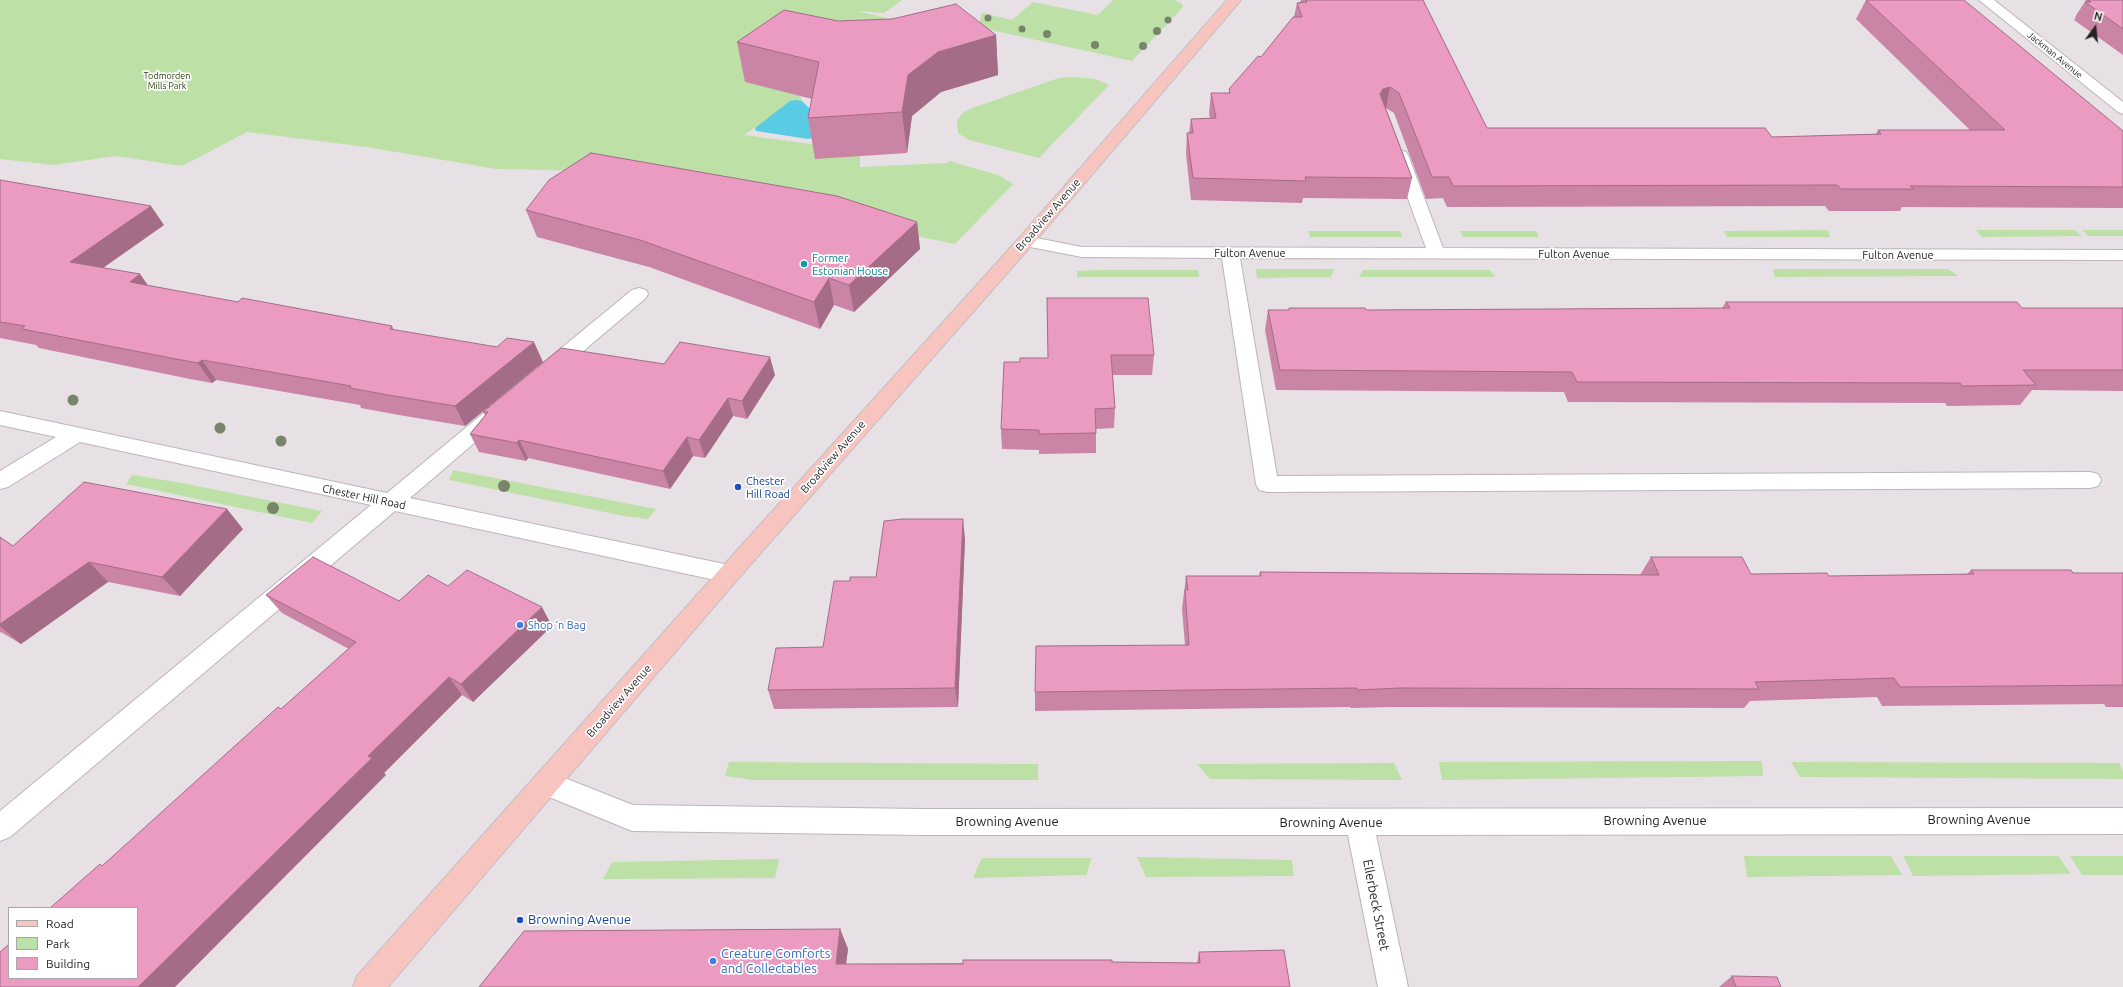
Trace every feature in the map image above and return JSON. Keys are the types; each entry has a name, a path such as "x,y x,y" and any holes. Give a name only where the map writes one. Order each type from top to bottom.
{"main road":[{"name":"Broadview Avenue","path":"368,987 729,574 1026,241 1234,0"}],"street":[{"name":"Jackman Avenue","path":"1986,0 2123,109"},
{"path":"1396,143 1437,254"},
{"name":"Fulton Avenue","path":"1026,241 1082,252 2123,255"},
{"path":"1230,252 1267,484 2090,480"},
{"path":"535,381 639,294"},
{"path":"0,828 505,406"},
{"name":"Chester Hill Road","path":"0,418 390,503 729,574"},
{"path":"0,481 78,434"},
{"name":"Browning Avenue","path":"547,783 632,818 924,822 1360,823 1937,820 2123,821"},
{"name":"Ellerbeck Street","path":"1360,823 1393,987"}],"green space":[{"name":"Todmorden Mills Park","path":"0,0 902,0 884,13 857,11 887,18 844,61 746,82 800,96 802,101 795,100 744,135 818,145 860,156 860,167 947,163 949,161 998,175 1013,184 955,244 598,171 496,169 367,147 247,132 182,166 116,156 53,165 0,159"},
{"path":"1113,0 1174,0 1181,3 1183,7 1132,61 982,28 979,24 982,13 1012,20 1033,2 1098,15"},
{"path":"1076,77 1095,79 1109,85 1039,158 969,140 958,133 957,120 964,112 1059,78"},
{"path":"1828,230 1830,237 1727,237 1723,231"},
{"path":"1976,230 2075,230 2082,236 1982,237"},
{"path":"2082,230 2123,230 2123,236 2088,236"},
{"path":"1308,231 1400,231 1402,237 1310,237"},
{"path":"1460,231 1536,231 1539,237 1463,237"},
{"path":"1256,269 1334,269 1331,277 1257,278"},
{"path":"1773,269 1948,269 1958,276 1775,277"},
{"path":"1198,270 1199,277 1077,277 1077,271"},
{"path":"1363,270 1490,270 1495,277 1359,277"},
{"path":"453,470 656,509 648,519 624,516 449,480"},
{"path":"132,475 182,483 322,511 312,523 126,484"},
{"path":"1762,761 1763,776 1442,780 1439,762"},
{"path":"729,762 1038,764 1038,780 753,780 725,776"},
{"path":"1791,762 2119,763 2123,772 2123,779 1800,777"},
{"path":"1394,763 1402,780 1210,779 1197,764"},
{"path":"1744,856 1891,856 1902,875 1747,877"},
{"path":"1903,856 2058,856 2071,874 1913,876"},
{"path":"2070,856 2123,856 2123,875 2082,875"},
{"path":"1137,857 1292,860 1294,876 1146,877"},
{"path":"982,858 1092,858 1086,875 973,878"},
{"path":"779,859 775,878 603,879 612,862"}],"water":[{"path":"790,101 802,101 818,117 814,137 808,139 756,131 755,128"}],"building":[{"path":"1306,0 1423,0 1487,128 1765,128 1772,137 1881,134 1878,130 2005,130 1866,0 1964,0 2123,131 2123,187 1910,186 1914,189 1841,189 1837,185 1453,186 1449,177 1432,177 1399,93 1390,87 1383,89 1380,94 1412,178 1305,177 1306,181 1193,178 1187,133 1193,133 1191,119 1216,118 1211,93 1230,93 1229,89 1258,56 1261,57 1293,17 1302,17 1297,3 1307,2"},
{"path":"2088,0 2123,0 2123,29 2085,2 2091,2"},
{"path":"956,4 996,35 938,52 908,75 902,112 808,118 819,62 737,42 784,10 838,21 892,19"},
{"path":"591,153 837,196 917,222 849,285 829,278 814,302 640,240 526,210 549,180"},
{"path":"0,180 151,206 70,262 140,274 130,282 238,302 242,298 392,326 390,329 497,347 507,338 534,342 455,406 202,360 198,363 22,329 25,326 0,322"},
{"path":"1047,298 1148,298 1154,355 1111,355 1115,408 1095,409 1096,433 1039,434 1039,430 1001,429 1004,362 1020,362 1020,358 1048,358"},
{"path":"1726,302 2017,302 2022,308 2123,308 2123,370 2023,370 2036,385 1962,386 1960,383 1577,382 1572,372 1280,370 1268,310 1289,310 1289,308 1365,308 1366,310 1730,308"},
{"path":"680,342 770,357 742,401 728,398 699,440 687,437 663,471 519,440 517,443 470,434 488,412 483,412 561,348 664,364"},
{"path":"84,482 227,509 162,577 89,562 0,624 0,537 13,546"},
{"path":"903,519 963,519 955,688 768,690 776,648 823,647 834,581 850,581 850,577 876,577 884,521"},
{"path":"313,557 399,601 428,575 448,586 467,570 542,607 461,684 449,677 368,756 372,758 138,987 0,987 0,952 8,945 8,979 138,979 138,907 51,907 100,864 102,866 278,707 281,709 356,642 266,595"},
{"path":"1651,557 1742,557 1751,574 1827,573 1829,576 1974,574 1971,570 2071,570 2073,573 2123,573 2123,685 1900,687 1894,678 1755,682 1759,689 1400,688 1357,690 1357,688 1035,692 1036,646 1189,645 1185,590 1188,590 1186,576 1261,576 1260,572 1659,575"},
{"path":"840,929 836,964 963,964 963,960 1112,960 1112,962 1200,963 1199,952 1284,950 1290,987 479,987 524,931"},
{"path":"1732,976 1777,977 1781,987 1736,987"}],"place":[{"name":"Former Estonian House","path":"804,264"},
{"name":"Chester Hill Road","path":"738,487"},
{"name":"Shop ‘n Bag","path":"520,625"},
{"name":"Browning Avenue","path":"520,920"},
{"name":"Creature Comforts and Collectables","path":"713,961"}]}
